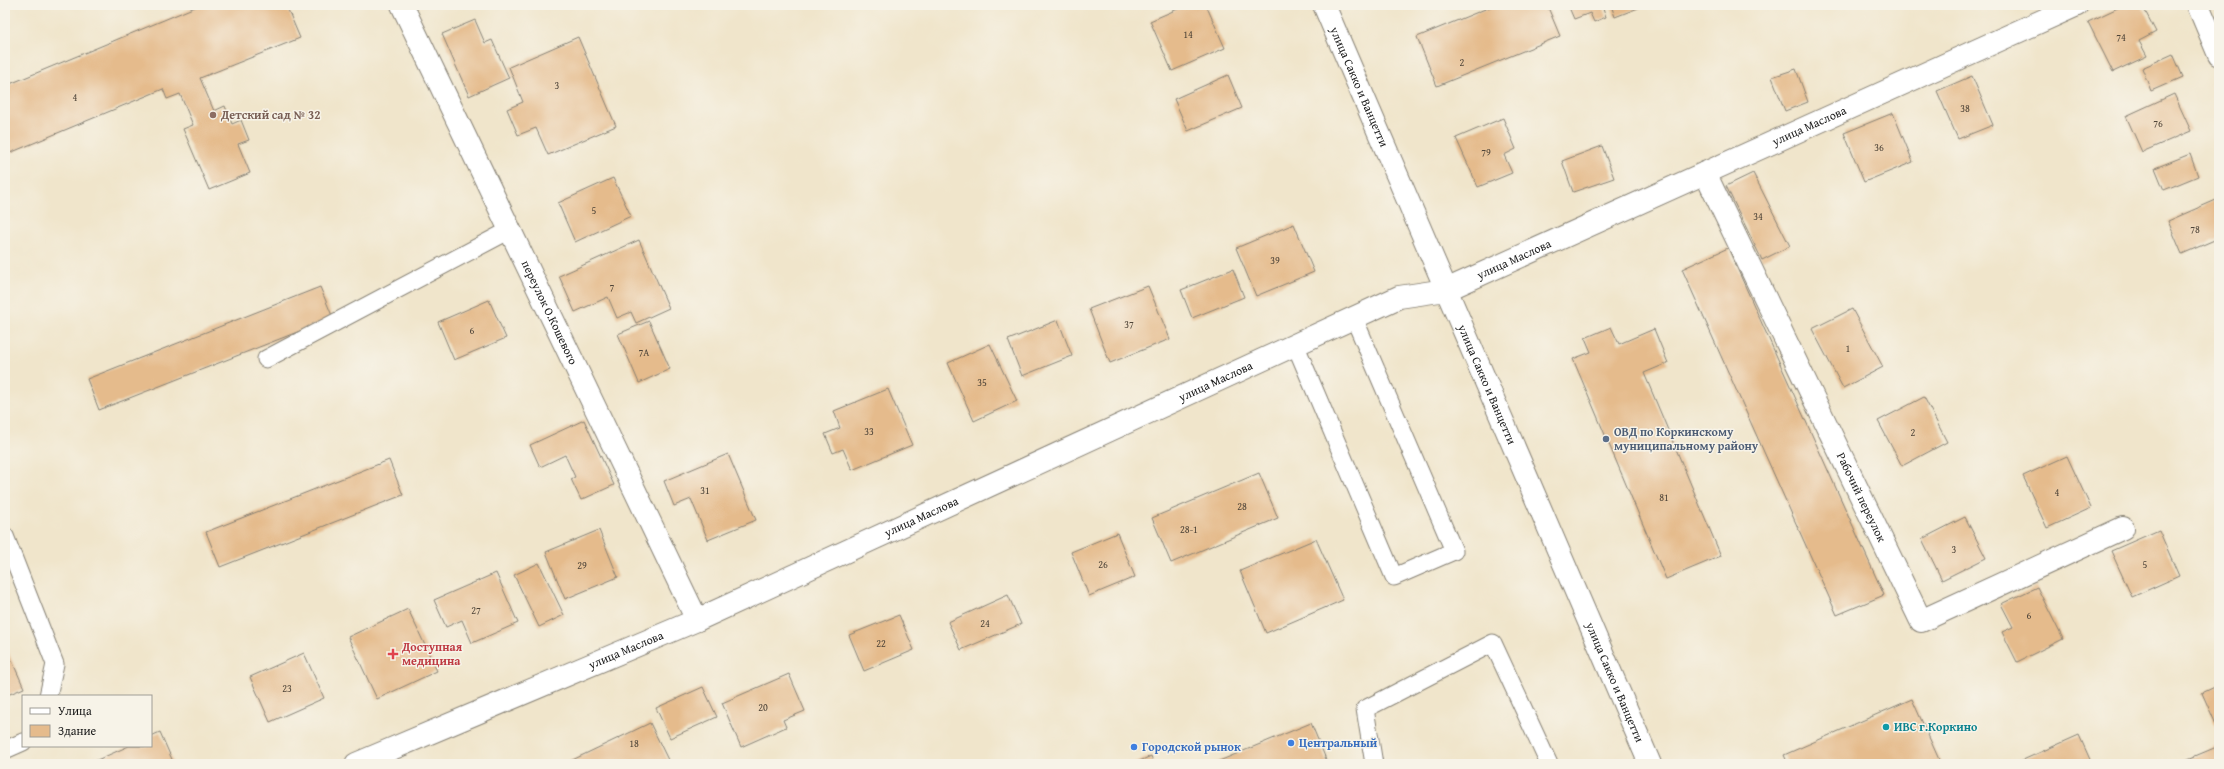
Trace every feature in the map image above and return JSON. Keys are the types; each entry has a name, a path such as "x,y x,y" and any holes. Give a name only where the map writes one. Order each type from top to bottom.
{"street":[{"name":"переулок О.Кошевого","path":"402,5 697,620"},
{"name":"улица Маслова","path":"356,764 381,759 697,620 1399,297 1446,290 2077,5"},
{"path":"2198,5 2219,55"},
{"name":"улица Сакко и Ванцетти","path":"1329,6 1446,290 1650,764"},
{"name":"Рабочий переулок","path":"1705,173 1921,621 2123,528"}],"lane":[{"path":"266,359 510,230"},
{"path":"1296,344 1394,577 1454,551 1354,318"},
{"path":"5,536 55,664 48,695"},
{"path":"1374,764 1365,709 1493,642 1549,764"},
{"path":"5,750 22,742"}],"building":[{"path":"200,5 286,5 300,38 200,78 214,111 225,106 232,124 241,120 249,140 238,144 250,173 209,190 183,129 193,125 180,94 167,99 163,89 5,155 5,86"},
{"path":"1187,5 1206,5 1225,48 1172,71 1150,21"},
{"path":"1495,5 1547,5 1560,36 1437,86 1417,37"},
{"path":"1568,5 1602,5 1606,17 1594,22 1590,13 1574,19"},
{"path":"1611,5 1646,5 1615,17"},
{"path":"2124,5 2142,5 2156,32 2139,41 2147,56 2113,72 2088,22"},
{"path":"475,20 485,43 492,40 509,78 469,96 442,34"},
{"path":"578,37 616,126 548,155 536,128 518,135 507,109 523,102 509,67"},
{"path":"2173,54 2183,77 2151,91 2142,68"},
{"path":"1796,69 1808,102 1785,111 1772,77"},
{"path":"1228,75 1242,108 1188,131 1174,99"},
{"path":"1972,76 1993,125 1958,139 1937,91"},
{"path":"2174,94 2191,131 2142,152 2126,116"},
{"path":"1893,113 1913,162 1864,182 1844,133"},
{"path":"1503,118 1516,149 1504,155 1512,173 1478,187 1456,138"},
{"path":"1602,146 1614,178 1573,192 1562,161"},
{"path":"2190,154 2198,176 2164,190 2155,168"},
{"path":"1753,173 1790,246 1762,260 1726,186"},
{"path":"613,178 631,216 575,242 558,203"},
{"path":"2216,200 2219,207 2219,238 2182,254 2168,221"},
{"path":"1294,224 1314,272 1256,296 1236,248"},
{"path":"639,240 669,308 636,323 631,312 617,318 608,297 575,312 559,276"},
{"path":"1728,248 1884,595 1837,615 1682,269"},
{"path":"1233,269 1244,297 1192,318 1181,290"},
{"path":"1148,286 1170,339 1110,363 1089,309"},
{"path":"320,287 333,318 99,410 87,379"},
{"path":"489,300 506,338 454,360 438,322"},
{"path":"1852,309 1883,367 1843,388 1812,329"},
{"path":"1058,320 1072,356 1022,376 1008,340"},
{"path":"649,321 670,369 639,383 618,334"},
{"path":"1611,327 1619,344 1654,329 1668,363 1644,373 1721,556 1666,579 1573,359 1591,352 1585,338"},
{"path":"990,344 1017,401 974,421 948,363"},
{"path":"888,389 912,445 852,470 843,449 833,453 825,434 840,428 834,411"},
{"path":"1924,397 1947,442 1902,466 1878,421"},
{"path":"584,420 614,485 581,500 571,479 575,477 565,455 540,467 530,445"},
{"path":"728,454 756,520 708,540 691,499 674,506 664,481"},
{"path":"2067,456 2091,508 2047,528 2023,476"},
{"path":"389,460 403,495 220,567 206,532"},
{"path":"1259,473 1278,518 1171,563 1152,518"},
{"path":"1965,517 1986,558 1942,580 1922,539"},
{"path":"599,530 618,577 565,599 546,552"},
{"path":"2159,530 2179,576 2132,597 2111,551"},
{"path":"1117,533 1135,577 1089,596 1071,552"},
{"path":"1316,539 1343,600 1266,633 1240,571"},
{"path":"539,563 564,615 539,627 514,575"},
{"path":"496,573 518,623 472,643 462,620 446,627 434,600"},
{"path":"2037,587 2063,639 2017,662 2002,632 2013,627 2001,604"},
{"path":"1008,595 1021,624 961,650 948,622"},
{"name":"Доступная медицина","path":"408,609 437,671 377,699 348,637"},
{"path":"899,615 914,650 864,671 849,635"},
{"path":"5,645 24,688 5,696"},
{"path":"304,653 324,698 270,722 250,677"},
{"path":"789,674 805,711 783,720 786,727 741,747 722,703"},
{"path":"2219,685 2219,731 2202,693"},
{"path":"703,687 717,717 670,738 656,708"},
{"name":"ИВС г.Коркино","path":"1912,699 1941,764 1918,764 1917,761 1910,764 1788,764 1784,755"},
{"path":"650,723 670,764 564,764"},
{"name":"Центральный","path":"1311,723 1328,764 1212,764"},
{"path":"160,732 174,764 88,764 127,747 152,747 152,736"},
{"path":"2079,735 2092,764 2014,764"},
{"path":"2219,746 2219,764 2176,764"},
{"path":"1151,756 1154,764 1133,764"}],"place":[{"name":"Детский сад № 32","path":"213,115"},
{"name":"ОВД по Коркинскому муниципальному району","path":"1606,439"},
{"name":"Доступная медицина","path":"393,654"},
{"name":"ИВС г.Коркино","path":"1886,727"},
{"name":"Центральный","path":"1291,743"},
{"name":"Городской рынок","path":"1134,747"}]}
